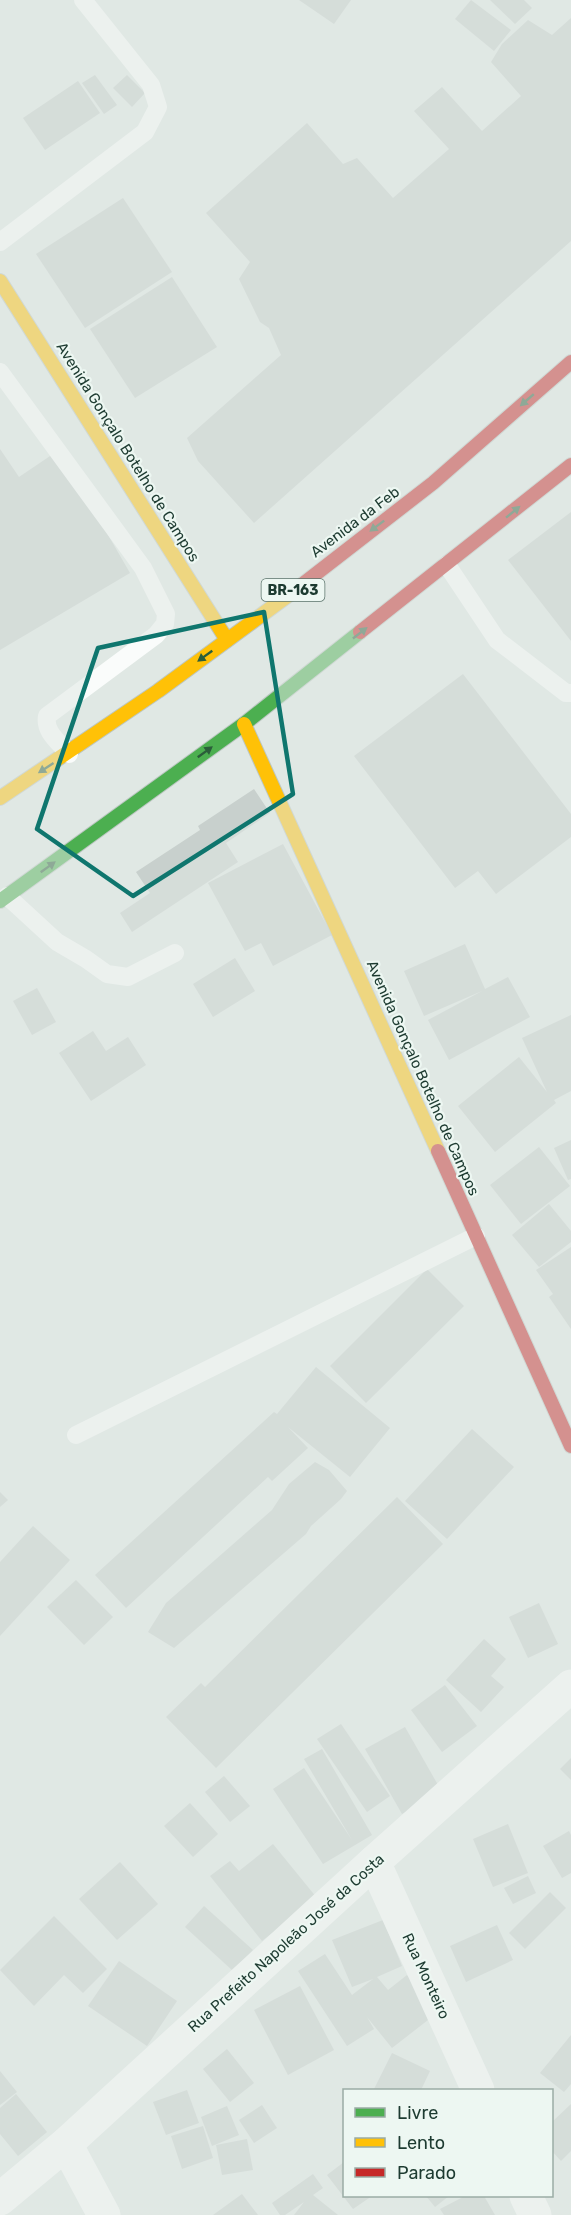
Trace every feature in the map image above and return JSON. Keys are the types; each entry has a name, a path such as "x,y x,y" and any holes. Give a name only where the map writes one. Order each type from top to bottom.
{"main road":[{"name":"Avenida Gonçalo Botelho de Campos","path":"0,281 227,640"},
{"name":"Avenida da Feb","path":"0,798 69,754 227,640 414,498 571,362"},
{"path":"4,898 244,724 571,465"},
{"name":"Avenida Gonçalo Botelho de Campos","path":"244,724 571,1446"}],"street":[{"name":"Rua Prefeito Napoleão José da Costa","path":"0,2199 66,2144 374,1862 571,1686"},
{"name":"Rua Monteiro","path":"374,1862 477,2089"},
{"path":"66,2144 104,2215"},
{"path":"526,2197 535,2215"}],"lane":[{"path":"0,242 145,132 158,107 151,85 83,0"},
{"path":"0,372 143,568 166,614 165,624 156,635 47,716 48,730 69,754"},
{"path":"447,565 497,640 567,693 571,693"},
{"path":"4,898 57,942 107,974 128,977 175,953"},
{"path":"76,1435 476,1236"}],"highlighted area":[{"path":"264,612 293,794 133,896 37,829 98,648"}],"building":[{"path":"299,0 351,0 334,24"},
{"path":"471,0 511,30 494,51 455,19"},
{"path":"490,0 524,0 532,8 515,24"},
{"path":"571,18 571,241 254,523 198,461 187,438 281,355 269,328 260,322 239,279 250,262 206,213 307,123 343,164 357,158 393,198 449,149 414,111 442,87 482,131 521,96 491,62 502,44 528,20 552,35"},
{"path":"95,75 117,105 104,114 82,83"},
{"path":"127,75 145,93 132,107 113,88"},
{"path":"78,81 100,113 45,150 23,118"},
{"path":"123,198 172,272 85,328 36,254"},
{"path":"172,277 217,347 135,398 90,329"},
{"path":"0,449 19,477 59,450 130,573 0,650"},
{"path":"571,512 571,641 508,560"},
{"path":"463,674 571,814 571,837 496,894 478,871 455,888 354,756"},
{"path":"254,789 270,813 226,843 238,862 132,932 120,913 150,893 136,872 200,830 198,826"},
{"path":"283,844 332,935 273,966 261,943 245,951 208,883"},
{"path":"465,944 485,989 508,977 530,1017 449,1060 428,1020 482,991 424,1016 404,971"},
{"path":"235,958 255,991 213,1017 193,984"},
{"path":"37,988 56,1022 32,1035 13,1001"},
{"path":"571,1015 571,1091 554,1100 556,1103 495,1152 458,1106 519,1057 547,1092 522,1038"},
{"path":"93,1031 106,1051 128,1037 146,1065 91,1101 59,1053"},
{"path":"571,1140 571,1179 568,1180 554,1148"},
{"path":"539,1147 570,1186 521,1224 490,1185"},
{"path":"549,1204 571,1231 571,1242 539,1267 512,1235"},
{"path":"571,1247 571,1329 549,1297 553,1294 536,1270"},
{"path":"427,1269 464,1306 366,1403 330,1366"},
{"path":"316,1367 390,1428 350,1477 288,1427 308,1448 272,1481 268,1477 126,1608 95,1575 274,1412 277,1414"},
{"path":"472,1429 514,1467 447,1539 405,1501"},
{"path":"315,1462 329,1470 347,1491 341,1499 311,1526 306,1534 174,1648 148,1632 166,1603 272,1510 289,1484"},
{"path":"0,1492 8,1500 0,1507"},
{"path":"397,1497 443,1544 216,1768 166,1717 201,1683 205,1687"},
{"path":"33,1526 70,1560 0,1636 0,1562"},
{"path":"76,1580 113,1617 84,1645 47,1607"},
{"path":"539,1603 558,1644 528,1658 509,1617"},
{"path":"484,1639 506,1659 491,1676 504,1687 481,1712 446,1680"},
{"path":"445,1685 477,1726 442,1752 411,1710"},
{"path":"341,1724 390,1796 367,1812 317,1739"},
{"path":"405,1727 442,1792 402,1814 365,1749"},
{"path":"322,1749 372,1835 323,1864 273,1789 304,1768 352,1840 304,1759"},
{"path":"571,1758 571,1780 560,1769"},
{"path":"224,1776 250,1806 230,1822 205,1792"},
{"path":"190,1803 218,1834 193,1857 164,1826"},
{"path":"508,1824 528,1873 493,1887 473,1839"},
{"path":"569,1831 571,1835 571,1873 562,1878 543,1846"},
{"path":"273,1844 317,1898 262,1941 210,1876 230,1861 239,1871"},
{"path":"120,1862 158,1904 117,1940 79,1899"},
{"path":"528,1876 536,1893 513,1904 504,1888"},
{"path":"550,1892 566,1908 525,1949 509,1933"},
{"path":"204,1906 253,1950 233,1971 185,1927"},
{"path":"54,1916 107,1969 83,1993 64,1975 34,2006 0,1970"},
{"path":"383,1920 402,1966 377,1977 388,1990 407,1975 437,2013 392,2048 367,2017 374,2029 347,2046 298,1971 325,1954 352,1995 373,1979 352,1987 332,1940"},
{"path":"497,1925 513,1960 466,1982 450,1946"},
{"path":"119,1961 177,2001 147,2046 88,2006"},
{"path":"300,1986 334,2050 288,2075 254,2010"},
{"path":"571,2035 571,2084 564,2092 540,2073"},
{"path":"227,2049 254,2083 230,2102 203,2069"},
{"path":"392,2053 430,2071 421,2089 374,2089"},
{"path":"0,2071 17,2092 0,2105"},
{"path":"187,2090 199,2123 166,2135 153,2102"},
{"path":"16,2094 47,2132 18,2156 0,2134 0,2108"},
{"path":"571,2104 571,2151 561,2161 553,2152 553,2121"},
{"path":"262,2105 277,2128 254,2143 239,2120"},
{"path":"227,2106 239,2135 212,2146 201,2117"},
{"path":"203,2126 213,2158 182,2169 171,2136"},
{"path":"247,2139 253,2170 222,2175 216,2145"},
{"path":"343,2163 343,2196 327,2175"},
{"path":"313,2174 323,2188 313,2195 338,2215 294,2215 304,2202 285,2215 280,2215 272,2203"},
{"path":"242,2194 258,2215 213,2215"},
{"path":"344,2197 371,2197 353,2209"},
{"path":"427,2197 448,2197 435,2207"},
{"path":"463,2197 485,2197 495,2215 444,2215 440,2209"}],"traffic: fast":[{"path":"0,901 244,724 360,632"}],"traffic: slow":[{"path":"0,281 227,640"},
{"path":"0,798 158,691 290,594"},
{"path":"244,724 438,1151"}],"traffic: jam":[{"path":"290,594 433,483 571,362"},
{"path":"360,632 571,465"},
{"path":"438,1151 571,1446"}]}
